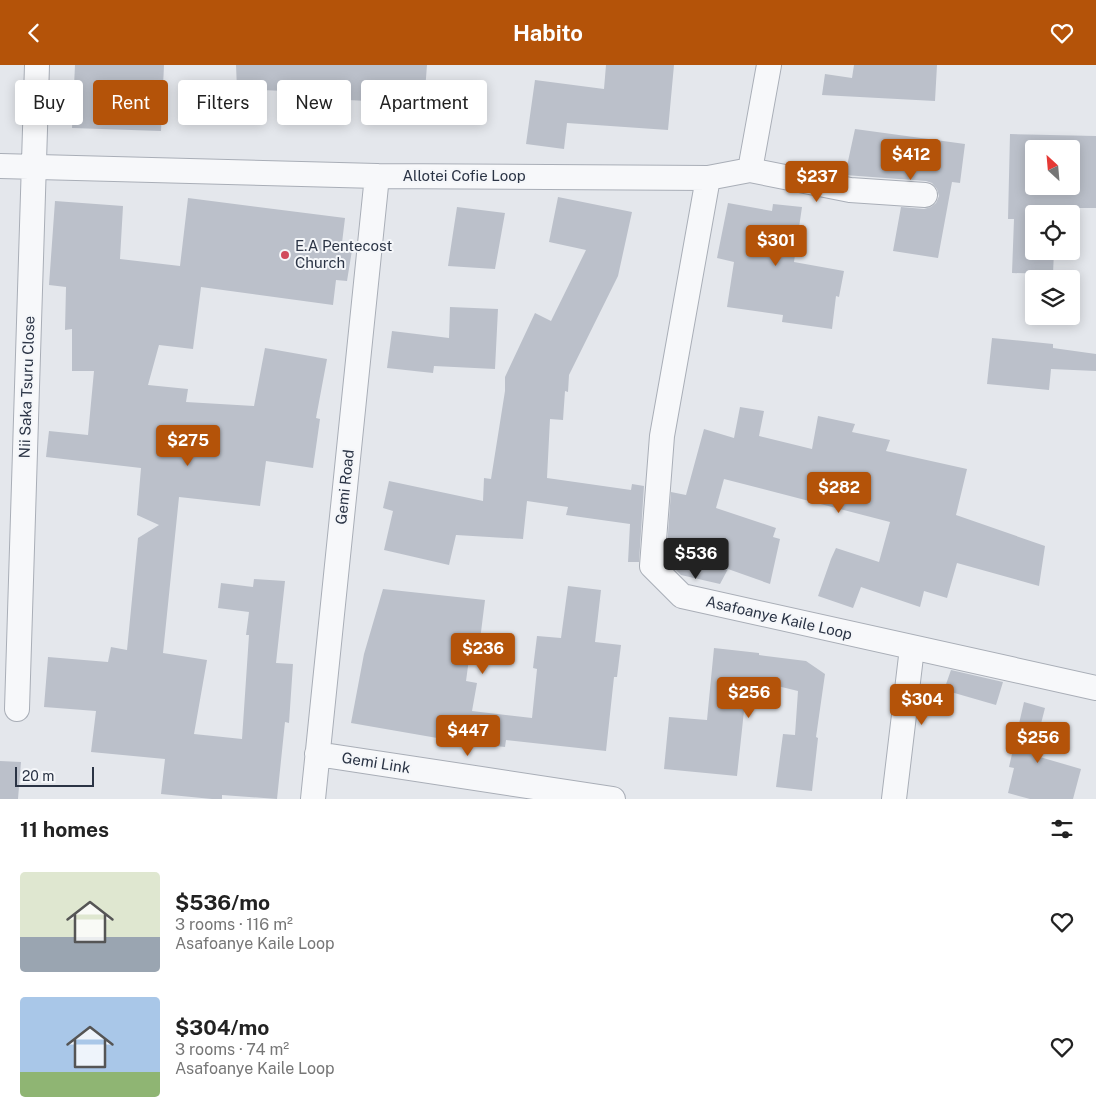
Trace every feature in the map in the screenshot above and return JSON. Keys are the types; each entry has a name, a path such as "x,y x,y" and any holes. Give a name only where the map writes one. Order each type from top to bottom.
{"street":[{"name":"Nii Saka Tsuru Close","path":"17,709 37,65"},
{"path":"750,170 769,65"},
{"name":"Allotei Cofie Loop","path":"0,166 377,176 708,178 750,170 850,190 925,195"},
{"name":"Gemi Road","path":"314,799 317,754 377,176"},
{"name":"Asafoanye Kaile Loop","path":"708,178 662,436 652,566 682,596 1096,688"},
{"path":"894,799 912,648"},
{"name":"Gemi Link","path":"317,754 614,799"}],"building":[{"path":"75,65 164,65 163,80 93,80 93,125 161,125 161,131 72,128 72,125 83,125 83,80 74,80"},
{"path":"236,65 427,65 426,80 361,80 361,101 351,100 351,80 277,80 277,91 267,90 267,80 237,80"},
{"path":"606,65 674,65 668,130 567,123 564,149 526,144 535,80 604,89"},
{"path":"854,65 937,65 935,101 822,95 825,74 852,78"},
{"path":"855,129 965,144 960,183 952,182 938,258 893,251 901,207 924,209 931,207 936,203 939,196 937,189 932,183 926,181 845,175"},
{"path":"1010,134 1096,136 1096,208 1080,208 1080,205 1025,205 1025,260 1054,260 1053,270 1025,270 1025,273 1012,273 1014,219 1008,219"},
{"path":"558,197 632,212 618,276 569,375 568,392 565,391 563,420 550,419 547,478 631,490 632,484 644,486 639,562 628,562 630,524 566,515 568,507 527,501 523,539 456,535 449,565 384,550 393,511 383,508 389,481 483,501 484,478 491,479 505,391 505,377 535,313 551,321 586,250 549,242"},
{"path":"188,198 345,218 342,243 353,244 347,281 336,280 333,305 201,287 193,349 159,345 148,385 188,389 186,402 254,406 265,348 327,359 316,418 320,419 313,468 266,461 260,506 179,497 163,653 207,660 194,734 242,739 249,635 246,635 249,612 218,608 221,583 253,587 254,579 285,581 276,663 293,664 289,723 285,722 277,799 222,795 222,799 212,799 161,794 165,759 91,752 96,711 44,707 48,657 108,662 111,647 127,650 138,538 159,525 137,515 141,468 46,457 49,431 88,435 94,371 72,371 72,329 65,330 66,287 49,285 55,201 123,206 120,259 180,266"},
{"path":"728,203 772,211 773,204 802,207 794,262 844,271 839,297 836,296 832,329 782,322 783,315 727,307 734,262 717,258"},
{"path":"457,207 505,213 495,269 448,266"},
{"path":"450,307 498,309 495,369 434,366 433,373 387,368 392,331 449,338"},
{"path":"992,338 1053,344 1053,348 1096,354 1096,371 1051,369 1049,390 987,384"},
{"path":"740,407 764,411 759,436 812,449 818,416 855,424 852,432 890,440 886,451 967,469 956,515 1045,546 1039,586 957,563 947,598 924,591 920,607 861,587 853,608 818,596 831,559 836,548 879,562 890,522 724,479 716,508 776,528 773,537 780,539 770,584 728,569 720,584 681,575 675,569 676,563 668,563 666,561 671,492 686,495 704,429 734,438"},
{"path":"568,586 601,590 595,642 621,645 617,677 614,677 606,751 506,740 505,747 466,743 351,723 364,654 383,589 485,600 480,640 471,644 466,681 477,683 472,711 532,718 537,669 533,668 537,636 561,638"},
{"path":"714,648 806,661 825,674 816,737 818,738 812,791 776,787 783,734 795,735 798,691 757,681 753,712 744,711 737,776 664,769 669,717 707,720"},
{"path":"951,670 1003,682 996,705 944,690"},
{"path":"1024,702 1045,708 1033,755 1081,769 1073,799 1030,799 1008,793 1014,768 1009,767"},
{"path":"0,761 21,762 18,799 0,799"}],"place":[{"name":"E.A Pentecost Church","path":"285,255"}]}
